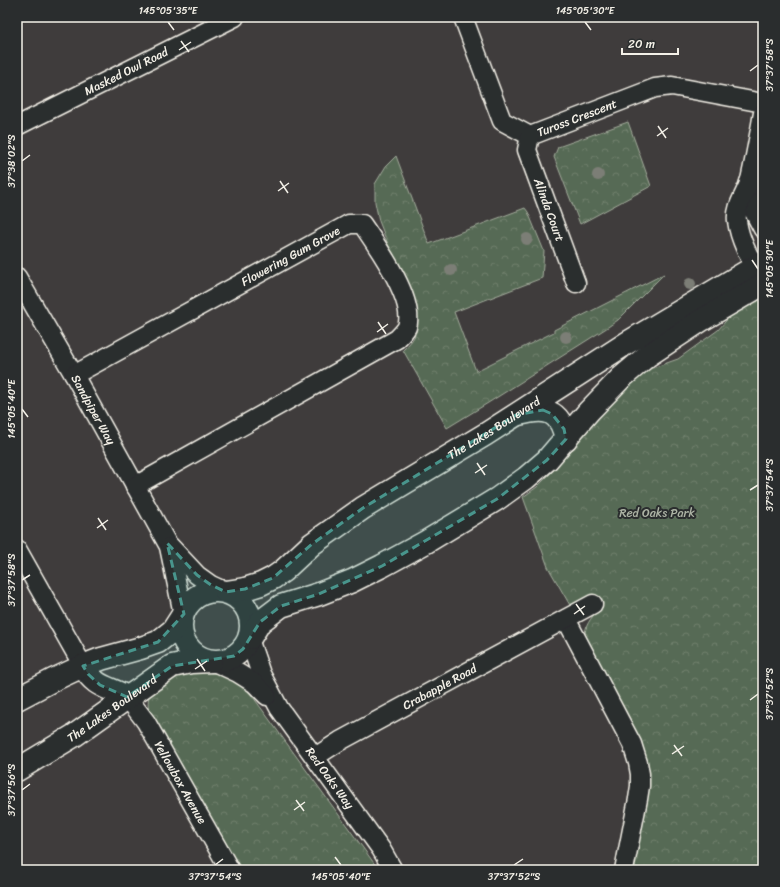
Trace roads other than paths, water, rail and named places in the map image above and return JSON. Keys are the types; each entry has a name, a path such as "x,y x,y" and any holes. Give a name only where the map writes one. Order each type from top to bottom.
{"street":[{"name":"Masked Owl Road","path":"17,126 235,17"},
{"name":"Tuross Crescent","path":"463,17 502,121 530,136 655,88 672,86 763,103"},
{"path":"183,615 181,628 184,640 190,650 200,657 212,661 223,660 234,656 243,649 260,622 281,606 320,594 352,581 382,566 426,542 497,499 542,465 620,378 647,356 700,321 761,274 743,244 737,219 738,206 749,181 763,113"},
{"name":"Alinda Court","path":"530,136 527,150 576,283"},
{"path":"749,181 754,212 763,229"},
{"name":"Flowering Gum Grove","path":"74,375 349,224 362,224 395,275 408,312 406,328 397,339 135,486"},
{"name":"The Lakes Boulevard","path":"225,592 250,587 273,578 283,571 312,544 357,512 486,434 628,343 761,274"},
{"name":"Sandpiper Way","path":"17,277 168,542 197,575 211,585 225,592"},
{"path":"516,415 534,410 544,410 552,414 559,421 564,429 566,439"},
{"name":"Sandpiper Way","path":"168,542 183,615"},
{"path":"17,549 92,680 127,697"},
{"path":"17,699 83,666 158,642 173,630 188,605 195,598 204,593 214,591 225,592 237,597 245,605 250,615 252,627 249,639"},
{"name":"Crabapple Road","path":"315,758 340,741 593,604"},
{"path":"566,619 632,744 638,763 640,774 638,799 624,870"},
{"name":"Red Oaks Way","path":"249,639 260,674 279,708 381,849 393,870"},
{"name":"The Lakes Boulevard","path":"17,770 74,734 172,666 191,662 212,661"},
{"name":"Red Oaks Way","path":"212,661 238,673 254,683 279,708"},
{"name":"Yellowbox Avenue","path":"127,697 146,722 230,870"},
{"name":"Red Oaks Way","path":"381,849 404,870"}],"park label":[{"name":"Red Oaks Park","path":"657,513"}]}
